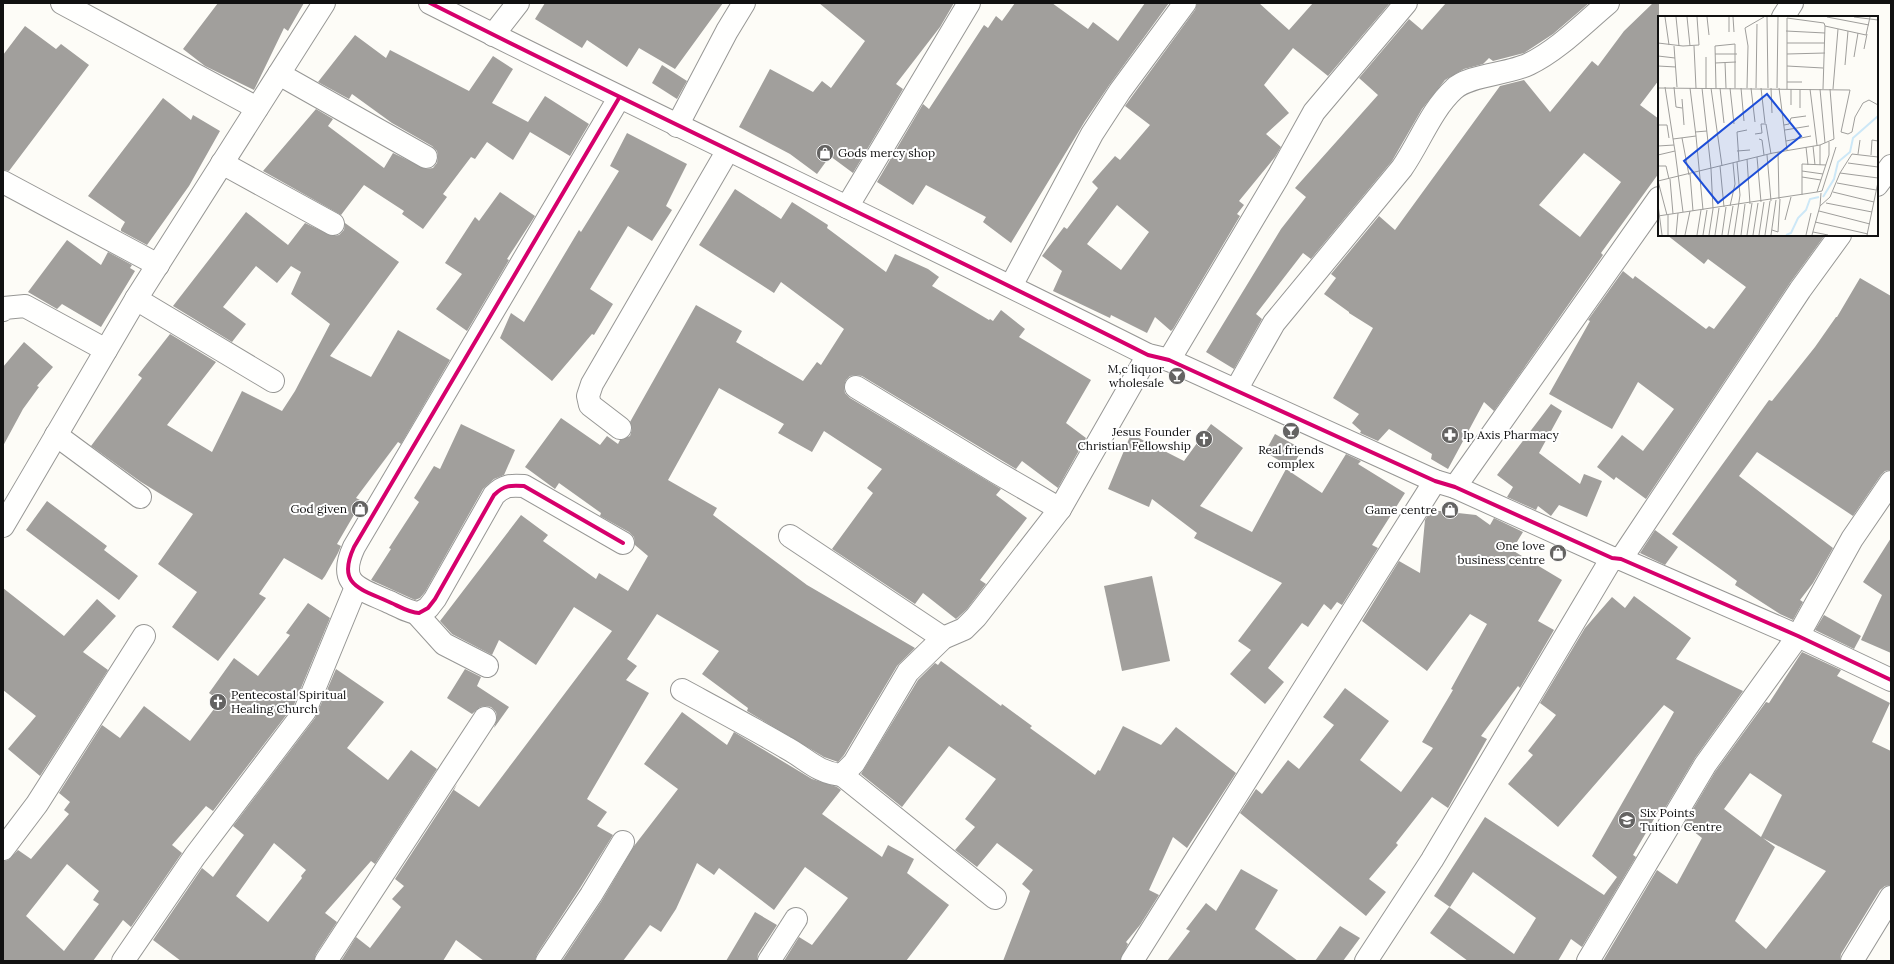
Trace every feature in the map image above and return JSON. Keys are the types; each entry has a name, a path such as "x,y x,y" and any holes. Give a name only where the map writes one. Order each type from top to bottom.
{"street":[{"path":"62,3 258,108"},
{"path":"3,526 136,299 324,3"},
{"path":"430,3 619,98 1011,286 1148,355 1169,360 1435,481 1455,487 1798,636 1891,680"},
{"path":"493,35 518,3"},
{"path":"677,126 727,31 744,3"},
{"path":"847,207 958,19 969,3"},
{"path":"1011,286 1092,134 1120,91 1185,3"},
{"path":"1169,360 1278,177 1314,112 1406,3"},
{"path":"1236,390 1274,323 1402,168 1415,149 1428,123 1441,102 1455,87 1483,76 1506,72 1527,65 1540,58 1608,3"},
{"path":"1784,16 1792,3"},
{"path":"279,74 426,157"},
{"path":"487,666 444,644 416,613 356,587 350,578 348,569 349,560 354,547 619,98"},
{"path":"620,428 590,405 588,396 592,384 728,150"},
{"path":"222,163 333,224"},
{"path":"1878,184 1891,166"},
{"path":"3,182 158,265"},
{"path":"1455,487 1658,199"},
{"path":"1366,961 1432,860 1616,558 1800,290 1839,236"},
{"path":"136,299 274,381"},
{"path":"3,310 4,308 25,306 106,350"},
{"path":"842,775 854,763 908,672 943,638 964,629 976,617 1060,509 1148,355"},
{"path":"856,387 1060,509"},
{"path":"56,435 140,497"},
{"path":"1132,961 1435,481"},
{"path":"1588,961 1705,765 1798,636 1852,539 1891,482"},
{"path":"416,613 428,608 436,599 494,495 502,487 512,485 524,486 623,543"},
{"path":"790,536 943,638"},
{"path":"123,961 195,856 305,711 356,587"},
{"path":"3,849 37,804 144,636"},
{"path":"682,690 787,748 814,766 830,774 842,775 995,898"},
{"path":"326,961 485,718"},
{"path":"547,961 592,895 623,842"},
{"path":"1852,961 1891,897"},
{"path":"769,961 796,919"}],"building":[{"path":"218,3 304,3 288,31 284,28 254,90 205,66 183,49"},
{"path":"545,3 723,3 675,69 639,48 627,67 587,40 582,48 535,19"},
{"path":"819,3 954,3 940,27 896,84 903,89 853,173 830,156 817,174 790,154 739,127 770,69 813,92 822,81 831,88 865,41"},
{"path":"1015,3 1052,3 1088,29 1093,22 1118,41 1145,3 1169,3 1085,121 1011,243 983,222 986,217 926,185 913,205 877,182 923,104 929,109 984,25 988,28 996,16 1002,21"},
{"path":"1197,3 1259,3 1289,30 1313,3 1390,3 1328,76 1293,48 1264,85 1289,113 1266,134 1281,147 1275,157 1239,201 1244,205 1237,214 1240,216 1173,329 1171,331 1155,317 1147,333 1111,315 1110,318 1053,291 1062,271 1042,256 1064,227 1067,229 1098,188 1092,182 1115,156 1120,160 1150,125 1125,106 1195,10","holes":["1117,205 1149,232 1121,270 1087,244"]},
{"path":"1446,3 1589,3 1553,34 1524,53 1493,61 1489,58 1483,64 1464,69 1445,80 1422,109 1392,161 1311,259 1303,253 1256,314 1262,319 1234,369 1206,352 1281,229 1306,197 1295,188 1378,95 1359,78 1409,19 1422,30"},
{"path":"1653,3 1659,3 1658,81 1640,105 1658,118 1658,174 1601,253 1603,255 1494,411 1484,402 1448,469 1431,459 1432,454 1389,429 1378,441 1360,433 1361,431 1352,423 1359,414 1333,398 1373,328 1349,313 1324,294 1336,278 1331,274 1379,216 1395,230 1500,86 1524,80 1550,112 1592,61 1598,66 1624,31","holes":["1584,153 1621,182 1580,237 1539,205"]},
{"path":"25,26 56,49 61,44 89,65 9,171 3,170 3,55"},
{"path":"355,35 386,58 390,50 469,91 493,56 513,69 492,103 528,122 545,96 589,124 570,156 530,132 513,160 487,142 475,159 471,157 443,194 447,197 423,229 402,214 404,211 364,185 341,215 263,171 316,109 333,119 328,126 384,168 393,153 426,169 433,168 437,163 438,157 437,151 432,146 392,123 352,94 349,99 318,82"},
{"path":"662,65 687,81 677,99 652,83"},
{"path":"163,98 191,120 193,115 220,131 189,186 147,245 121,231 125,222 88,196"},
{"path":"627,133 687,164 666,206 672,210 652,241 628,226 590,289 613,304 594,335 592,334 552,381 500,338 511,313 524,322 579,230 581,232 619,171 610,166"},
{"path":"735,189 781,219 792,202 828,225 827,228 886,272 895,254 928,269 939,277 932,286 989,320 990,319 993,321 1001,310 1025,329 1019,337 1091,380 1066,423 1086,438 1058,488 1022,461 1016,469 862,376 850,376 846,380 844,387 845,393 850,398 1001,489 996,495 1027,518 980,580 986,584 967,609 956,619 923,593 915,604 832,549 873,493 867,488 882,469 824,431 812,452 778,433 784,424 719,388 668,480 717,508 713,515 807,585 915,648 897,666 844,755 838,762 824,757 747,711 748,708 702,674 719,651 657,614 627,659 637,666 626,680 649,693 587,799 607,812 597,826 613,835 537,954 535,961 484,961 456,940 443,961 341,961 356,937 370,948 401,907 392,899 404,886 395,879 457,784 454,790 479,807 612,631 574,607 536,665 499,640 492,655 452,634 440,621 521,515 548,535 543,541 596,579 599,573 628,591 648,556 635,545 634,537 629,532 600,516 601,513 559,483 555,489 525,467 561,418 600,445 607,436 618,444 620,440 630,436 632,429 630,422 696,305 742,331 736,342 803,381 817,362 821,365 844,329 781,282 774,293 699,245"},
{"path":"500,192 535,216 507,259 509,260 467,331 436,309 462,274 445,263 475,217 479,221"},
{"path":"246,212 288,245 305,223 333,236 339,235 344,230 345,223 399,262 330,356 371,377 398,330 450,360 401,444 398,442 356,498 362,501 337,544 341,546 322,580 284,558 259,594 266,598 218,661 172,627 197,592 158,564 193,514 141,482 91,446 142,378 138,375 170,334 216,362 167,425 212,452 242,391 282,411 295,391 330,324 291,294 301,272 291,266 277,283 256,266 223,307 246,324 232,342 173,306"},
{"path":"1668,236 1824,236 1790,283 1646,499 1616,477 1614,480 1597,467 1622,435 1643,451 1674,409 1638,382 1612,429 1549,394 1590,321 1588,320 1623,271 1633,279 1635,276 1706,329 1709,326 1714,329 1746,287 1708,259 1704,264"},
{"path":"67,240 101,265 108,252 132,265 130,268 135,271 101,327 62,304 57,309 28,292"},
{"path":"1860,278 1891,296 1891,470 1885,471 1881,475 1853,516 1757,452 1739,476 1833,548 1813,583 1800,600 1803,602 1793,620 1780,614 1735,585 1737,581 1672,534 1769,400 1772,401 1815,347 1837,317"},
{"path":"24,342 53,367 37,386 39,387 23,409 3,446 3,367"},
{"path":"1551,404 1562,411 1539,453 1580,484 1584,474 1602,481 1587,517 1559,505 1551,516 1538,506 1536,510 1507,497 1513,487 1497,475"},
{"path":"461,424 515,450 504,475 494,479 483,489 425,592 420,598 415,600 371,580 391,549 389,548 419,502 414,498 434,466 440,469"},
{"path":"1211,424 1243,448 1200,506 1252,532 1286,469 1322,493 1346,454 1361,461 1358,464 1405,493 1372,545 1378,548 1342,605 1337,602 1331,610 1324,604 1308,627 1302,623 1268,668 1284,682 1265,704 1230,674 1251,650 1238,641 1282,583 1194,538 1197,533 1152,499 1149,507 1108,489 1131,434 1184,461"},
{"path":"1275,434 1302,449 1292,468 1265,452"},
{"path":"47,501 107,546 104,550 138,576 119,600 26,530"},
{"path":"1431,510 1476,515 1490,525 1494,518 1523,532 1512,550 1562,580 1538,621 1554,630 1520,688 1518,686 1481,736 1487,739 1448,808 1432,797 1396,843 1398,845 1369,879 1386,892 1366,916 1240,813 1256,789 1262,794 1288,760 1299,769 1334,725 1323,717 1345,688 1389,721 1360,760 1401,792 1433,748 1422,742 1453,690 1451,689 1487,624 1470,614 1427,671 1362,621 1399,561 1420,573 1425,520"},
{"path":"1655,530 1678,547 1665,565 1640,553"},
{"path":"1891,538 1891,653 1861,640 1882,595 1863,582"},
{"path":"1152,576 1170,661 1122,671 1104,586"},
{"path":"3,588 64,636 97,599 116,616 83,652 108,670 40,776 8,749 36,716 3,690"},
{"path":"1634,596 1691,638 1676,659 1743,691 1695,758 1664,810 1661,807 1633,855 1636,857 1582,947 1571,939 1558,961 1468,961 1430,933 1449,907 1514,954 1536,918 1473,872 1450,907 1434,896 1485,817 1604,895 1617,877 1592,856 1674,712 1664,705 1558,827 1508,784 1533,755 1528,751 1556,715 1540,703 1585,628 1612,597 1625,608"},
{"path":"308,603 330,618 294,705 213,811 206,806 172,845 182,853 131,927 123,920 93,961 3,961 3,861 8,860 18,850 31,859 69,814 64,810 70,802 59,793 102,725 120,738 144,706 190,741 220,701 209,693 234,658 258,676 290,635 286,633","holes":["67,864 99,891 93,900 99,904 64,951 26,916"]},
{"path":"1824,615 1861,636 1854,649 1815,630"},
{"path":"1802,652 1841,670 1837,676 1890,703 1872,742 1891,751 1891,885 1885,886 1880,890 1841,954 1840,961 1603,961 1657,870 1677,884 1702,838 1684,824 1715,772 1766,702 1769,703","holes":["1750,773 1782,795 1761,837 1724,809","1763,838 1826,871 1766,949 1735,921 1775,847"]},
{"path":"941,661 1001,706 1002,704 1032,726 1030,728 1095,775 1098,770 1100,771 1123,726 1161,745 1176,727 1236,773 1187,848 1173,837 1149,890 1159,895 1140,925 1126,942 1128,944 1120,961 1003,961 1030,891 1022,884 1033,870 997,843 977,867 955,850 975,827 965,819 996,779 949,746 902,807 861,774 918,680 935,663 938,665"},
{"path":"336,669 384,702 347,748 388,780 411,750 437,769 375,864 371,861 325,913 337,922 316,954 314,961 181,961 153,940 202,868 213,877 244,835 233,826 315,718","holes":["274,843 306,870 301,876 302,878 268,922 236,896"]},
{"path":"465,669 481,677 477,686 509,707 494,728 497,718 496,712 491,707 480,707 472,714 447,698"},
{"path":"682,712 727,745 734,732 812,779 837,787 841,790 822,814 882,857 888,845 914,859 907,873 949,905 906,961 784,961 799,937 812,945 848,898 805,867 774,910 719,868 714,875 697,863 676,909 661,932 650,925 623,961 562,961 601,902 634,846 678,789 644,764"},
{"path":"1241,869 1278,890 1255,929 1298,961 1167,961 1190,931 1186,929 1206,903 1216,911"},
{"path":"755,912 777,925 758,954 757,961 726,961"},
{"path":"1340,926 1360,938 1343,961 1315,961"}],"cycle path":[{"path":"430,3 519,48 969,266 1148,355 1169,360 1435,481 1455,487 1612,558 1621,559 1798,636 1891,680"},
{"path":"619,98 354,547 349,559 348,569 349,577 359,588 407,610 419,613 428,608 435,599 494,495 504,487 511,486 524,486 623,543"}],"place":[{"name":"Gods mercy shop","path":"825,153"},
{"name":"M,c liquor wholesale","path":"1177,376"},
{"name":"Real friends complex","path":"1291,431"},
{"name":"Ip Axis Pharmacy","path":"1450,435"},
{"name":"Jesus Founder Christian Fellowship","path":"1204,439"},
{"name":"God given","path":"360,509"},
{"name":"Game centre","path":"1450,510"},
{"name":"One love business centre","path":"1558,553"},
{"name":"Pentecostal Spiritual Healing Church","path":"218,702"},
{"name":"Six Points Tuition Centre","path":"1627,820"}]}
